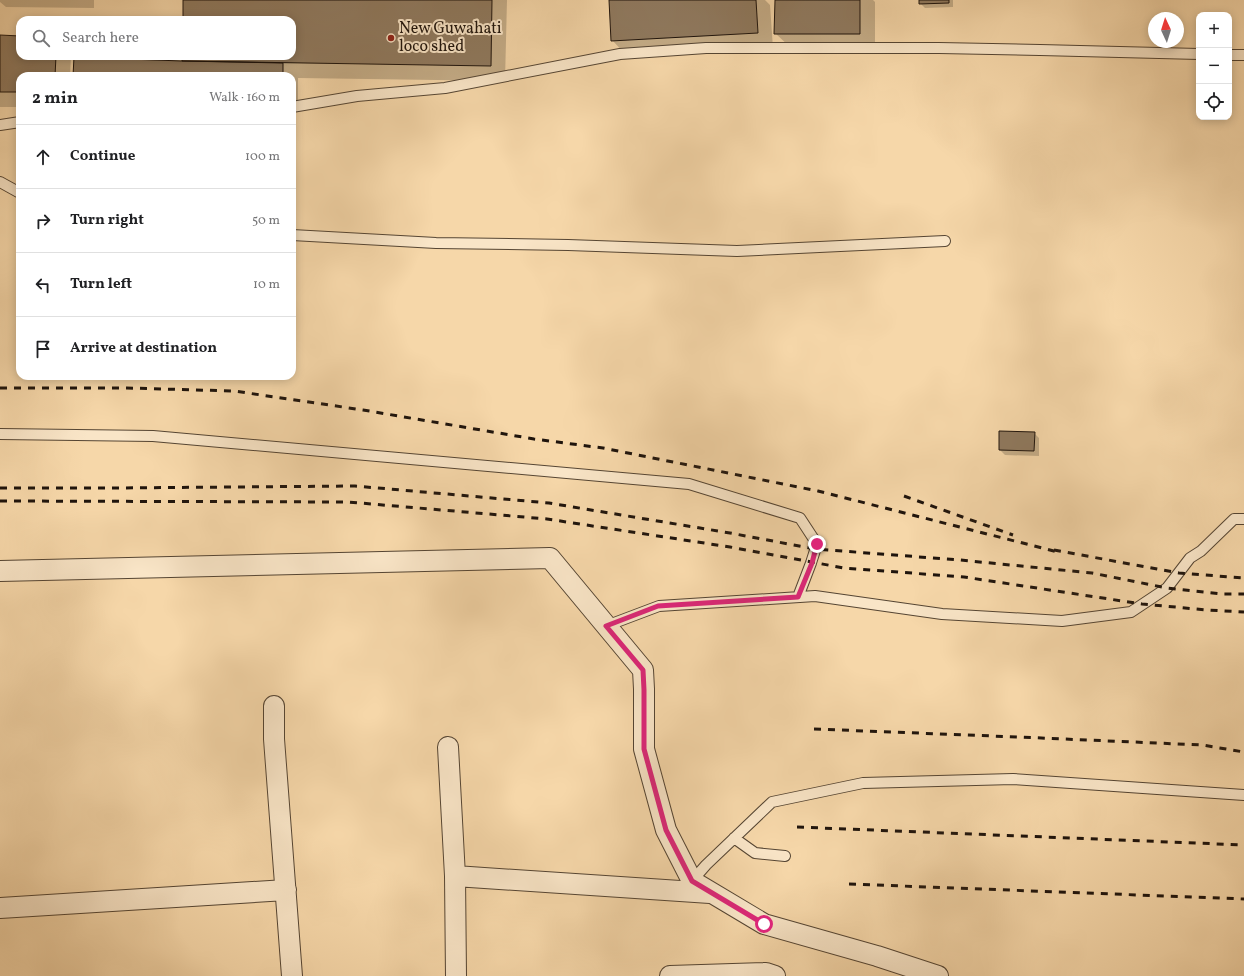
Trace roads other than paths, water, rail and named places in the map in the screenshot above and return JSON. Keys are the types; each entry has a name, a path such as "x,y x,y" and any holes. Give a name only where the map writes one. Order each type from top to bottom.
{"street":[{"path":"0,571 550,558 643,670 644,749 666,830 692,881 764,924 878,956 938,976"},
{"path":"274,706 274,739 292,976"},
{"path":"448,747 455,876 456,976"},
{"path":"455,876 712,893"},
{"path":"0,908 286,890"},
{"path":"670,976 766,973 775,976"}],"lane":[{"path":"296,106 357,96 444,88 620,54 706,48 939,48 1196,54"},
{"path":"1232,55 1244,55"},
{"path":"0,125 16,123"},
{"path":"0,182 16,191"},
{"path":"296,235 436,243 568,245 737,251 945,241"},
{"path":"0,434 152,436 688,484 800,518 817,544 812,563 798,597"},
{"path":"606,626 658,606 815,596 942,614 1062,621 1131,612 1167,588 1190,558 1201,551 1234,518 1244,519"},
{"path":"692,881 772,802 863,783 1013,779 1244,796"},
{"path":"734,838 756,853 785,856"}],"railway":[{"path":"0,388 127,388 234,391 363,410 534,439 603,448 818,491 1058,552"},
{"path":"0,488 355,486 549,503 730,533 815,549 960,560 1092,573 1167,588 1223,594 1244,594"},
{"path":"904,496 1013,535"},
{"path":"0,501 348,502 547,519 730,547 844,568 964,577 1142,604 1244,612"},
{"path":"1054,550 1179,573 1244,578"},
{"path":"814,729 1202,745 1244,752"},
{"path":"797,827 1244,845"},
{"path":"849,884 1244,899"}],"place":[{"name":"New Guwahati loco shed","path":"391,38"}]}
